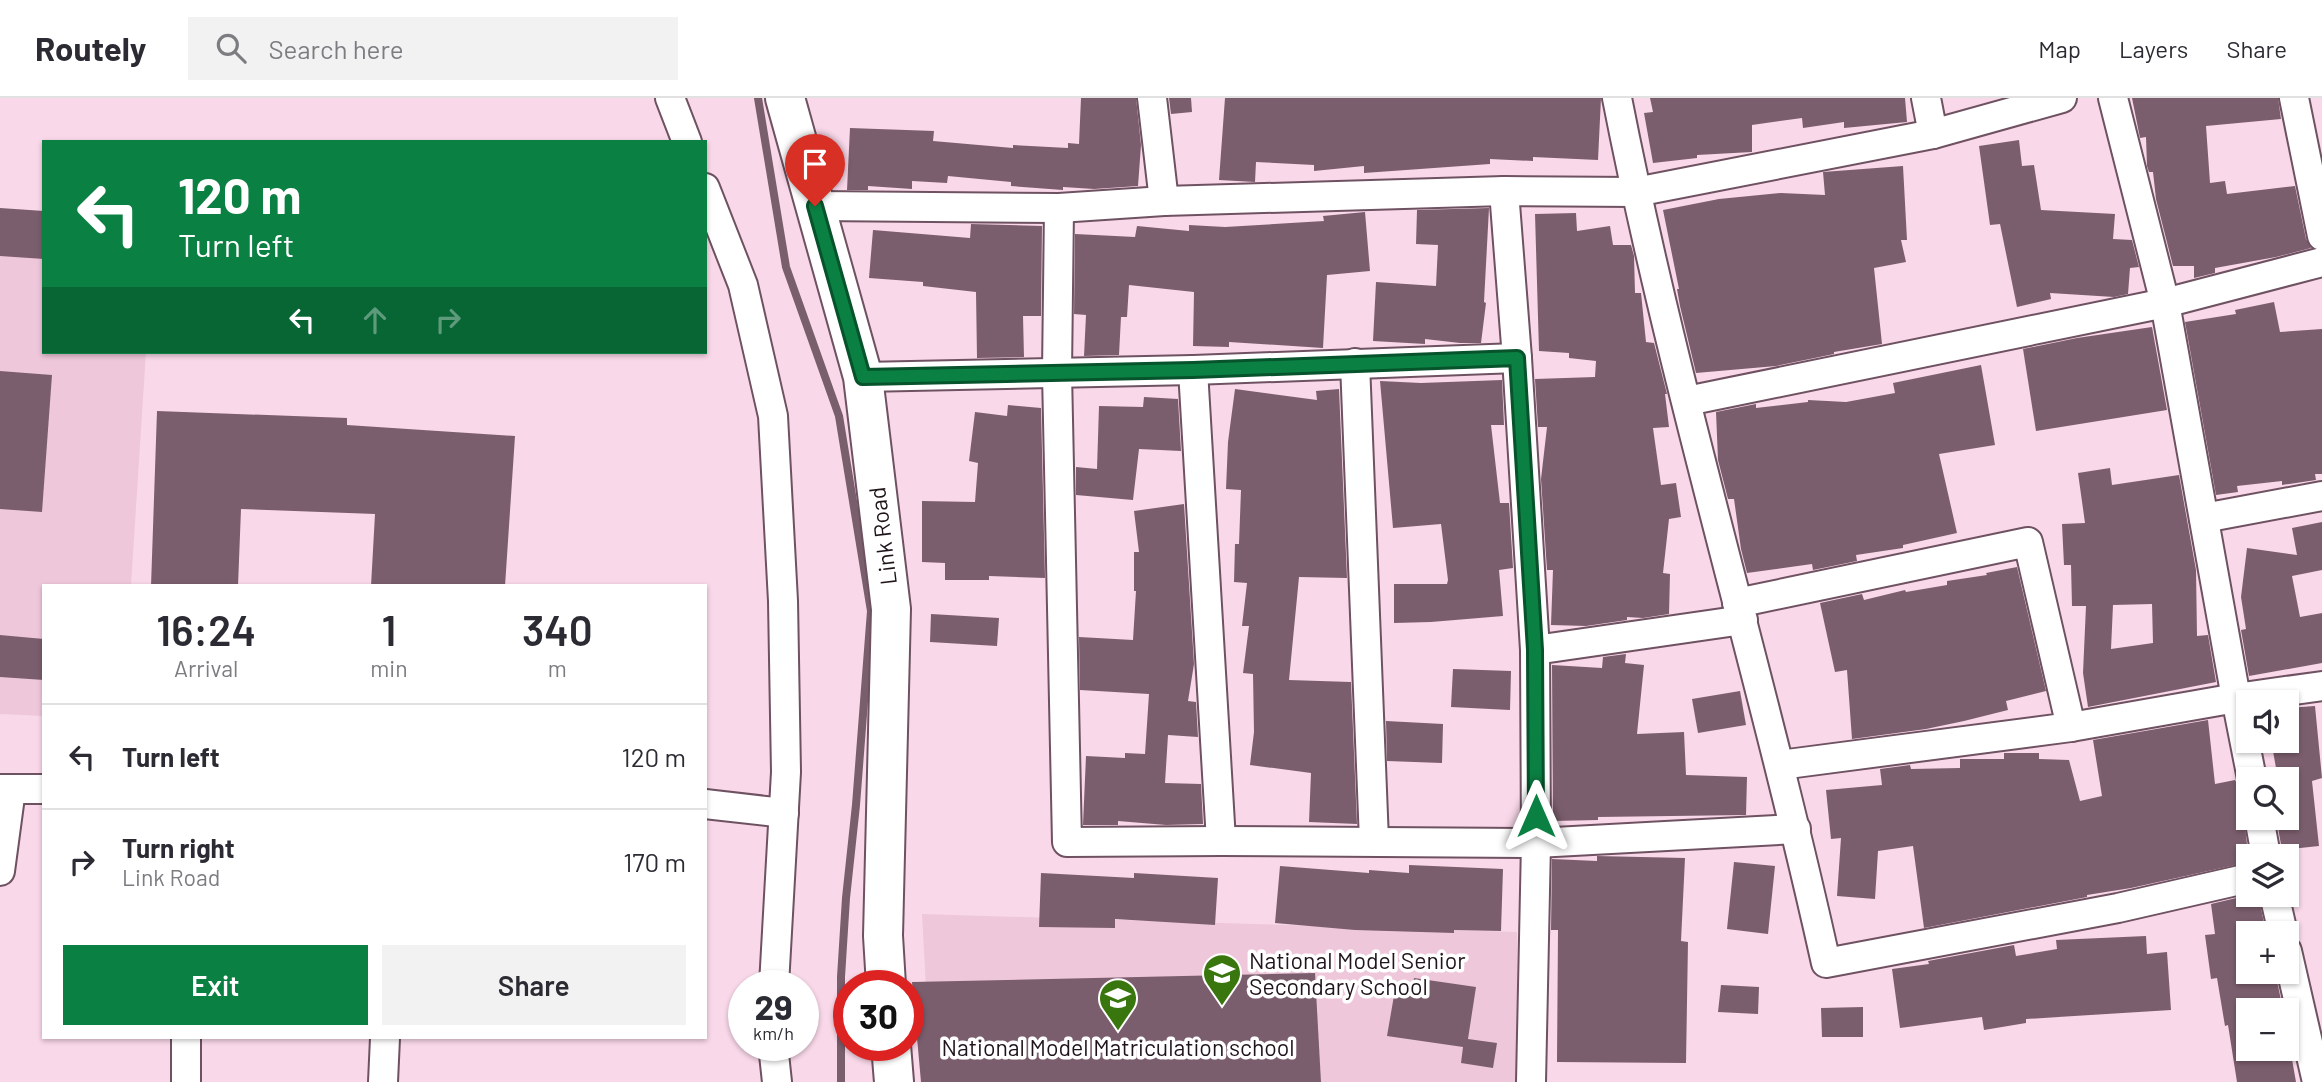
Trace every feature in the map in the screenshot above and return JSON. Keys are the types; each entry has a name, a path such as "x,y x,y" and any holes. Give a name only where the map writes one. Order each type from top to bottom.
{"street":[{"path":"670,98 686,140"},
{"name":"Link Road","path":"785,98 863,377 891,609 883,936 885,970"},
{"path":"1152,98 1164,201"},
{"path":"1617,98 1636,192 1796,829 1826,963 2118,908 2236,880"},
{"path":"1926,98 1933,134"},
{"path":"815,206 1059,208 1164,201 1504,191 1636,192 1933,134 2062,98"},
{"path":"1780,765 2071,727 2236,698 2165,303 2113,98"},
{"path":"2294,98 2322,236"},
{"path":"1504,191 1535,650 1536,843 1531,1082"},
{"path":"707,193 743,285 773,416 784,614 786,772 775,970"},
{"path":"1059,208 1057,373 1067,842 1536,843 1796,829"},
{"path":"1687,401 2165,303 2322,262"},
{"path":"863,377 1193,370 1517,358"},
{"path":"1355,363 1374,841"},
{"path":"1193,370 1221,841"},
{"path":"2204,518 2322,496"},
{"path":"1535,650 1740,611 2028,542 2071,727"},
{"path":"2293,690 2322,686"},
{"path":"0,871 6,789 42,789"},
{"path":"707,804 783,813"},
{"path":"2295,984 2317,1082"},
{"path":"186,1039 186,1082"},
{"path":"383,1082 386,1039"},
{"path":"775,1061 777,1082"},
{"path":"892,1061 894,1082"}],"shaded area":[{"path":"0,218 42,220 42,354 146,354 131,584 42,584 42,716 0,714"},
{"name":"National Model Senior Secondary School","path":"922,914 1517,932 1518,1082 931,1082"}],"building":[{"path":"1081,98 1136,98 1141,145 1138,186 1094,189 1063,187 1063,190 1011,186 1011,182 948,176 947,183 912,181 912,189 868,186 868,190 847,190 850,128 934,131 933,141 1013,148 1013,145 1068,148 1068,143 1079,144"},
{"path":"1169,98 1191,98 1192,112 1171,114"},
{"path":"1225,98 1601,98 1598,160 1533,157 1533,161 1490,159 1490,164 1364,173 1364,166 1314,171 1314,165 1256,162 1255,182 1219,180"},
{"path":"1650,98 1905,98 1907,122 1844,128 1844,122 1803,128 1802,118 1752,125 1752,152 1697,155 1697,158 1653,163 1644,113 1653,112"},
{"path":"2132,98 2278,98 2281,119 2206,126 2210,183 2225,181 2227,194 2295,186 2306,239 2311,248 2215,268 2215,273 2194,278 2194,266 2173,266 2156,199 2153,172 2149,172 2147,166 2146,137 2140,138"},
{"path":"2019,140 2022,166 2034,165 2041,210 2115,214 2113,239 2132,240 2139,267 2130,268 2128,294 2114,297 2050,293 2051,299 2017,307 2000,224 1990,225 1979,146"},
{"path":"1903,166 1907,240 1901,240 1906,262 1874,268 1882,344 1776,366 1696,373 1680,306 1663,210 1719,199 1781,193 1825,195 1823,172"},
{"path":"0,208 42,211 42,259 0,256"},
{"path":"1489,208 1486,303 1481,343 1425,339 1425,344 1373,341 1376,282 1436,286 1438,245 1416,244 1417,210"},
{"path":"1365,212 1370,271 1327,275 1323,348 1229,342 1229,347 1193,346 1194,292 1129,285 1127,317 1121,317 1119,355 1084,356 1086,315 1074,314 1075,234 1135,237 1137,226 1189,231 1189,225 1225,227 1324,221 1323,216"},
{"path":"1576,213 1577,231 1610,226 1613,245 1631,245 1635,293 1641,293 1646,342 1654,343 1667,394 1669,427 1653,428 1661,485 1676,483 1681,517 1669,519 1663,573 1670,574 1669,614 1643,618 1627,617 1627,620 1586,626 1551,625 1553,570 1547,570 1541,479 1547,427 1538,427 1535,379 1595,377 1596,361 1569,358 1569,353 1539,351 1535,214"},
{"path":"971,224 1042,226 1041,316 1023,316 1024,357 977,358 976,292 923,286 923,282 869,278 873,230 970,238"},
{"path":"2274,302 2280,332 2322,329 2322,474 2315,474 2316,480 2282,485 2282,481 2237,486 2238,492 2216,495 2185,322 2236,314 2235,310"},
{"path":"2152,327 2167,410 2036,431 2023,349"},
{"path":"1981,365 1995,445 1939,454 1957,533 1903,545 1903,548 1856,555 1857,561 1813,570 1812,564 1747,573 1734,499 1728,499 1718,460 1716,412 1756,404 1756,408 1808,400 1846,402 1895,393 1893,383"},
{"path":"0,371 52,375 42,512 0,509"},
{"path":"1502,380 1504,425 1491,425 1500,503 1509,503 1513,568 1499,570 1503,616 1394,623 1394,584 1447,584 1448,580 1441,524 1393,528 1380,381 1421,383"},
{"path":"1235,389 1317,400 1316,391 1339,389 1347,578 1299,577 1289,680 1351,682 1357,824 1309,822 1311,773 1250,765 1254,732 1253,674 1243,673 1249,626 1242,626 1247,583 1234,582 1235,544 1239,544 1241,490 1226,489 1228,442"},
{"path":"1144,397 1178,399 1181,451 1139,449 1133,500 1076,495 1076,467 1097,469 1099,406 1143,407"},
{"path":"1008,405 1041,408 1045,578 989,576 989,580 945,580 945,563 922,562 922,501 975,502 978,463 969,461 975,412 1007,416"},
{"path":"157,411 347,418 347,425 515,436 505,584 371,584 375,514 241,509 238,584 151,584"},
{"path":"2110,468 2112,485 2179,475 2196,570 2197,636 2208,635 2216,682 2088,707 2083,673 2086,606 2072,606 2071,565 2064,565 2062,524 2085,523 2078,473","holes":["2152,604 2153,643 2111,649 2113,605"]},
{"path":"1184,504 1194,664 1188,701 1196,702 1198,737 1168,735 1165,783 1201,784 1203,824 1166,825 1118,821 1118,825 1083,825 1086,756 1125,758 1125,753 1145,754 1149,694 1080,690 1079,637 1133,640 1136,591 1134,552 1139,552 1134,511"},
{"path":"2322,522 2322,570 2292,576 2300,617 2322,613 2322,663 2249,676 2241,630 2246,629 2241,597 2247,548 2297,555 2292,528"},
{"path":"2017,567 2046,691 2006,701 2008,710 1964,721 1852,739 1847,670 1835,672 1820,603 1862,594 1864,600 1905,590 1906,592 1947,585 1947,581"},
{"path":"931,614 999,618 997,646 930,642"},
{"path":"0,635 42,639 42,680 0,677"},
{"path":"1626,654 1625,663 1644,665 1637,734 1684,732 1686,775 1747,777 1746,815 1598,817 1598,820 1553,821 1552,665 1602,668 1603,657"},
{"path":"1453,669 1511,671 1510,710 1451,707"},
{"path":"1740,691 1746,725 1698,733 1692,699"},
{"path":"2315,706 2322,778 2312,781 2319,846 2299,848 2299,844 2281,844 2278,830 2299,830 2299,767 2276,767 2273,753 2299,753 2299,707"},
{"path":"2208,720 2215,784 2235,780 2236,830 2245,830 2247,844 2236,844 2236,865 1924,928 1913,846 1878,851 1875,899 1837,896 1841,838 1831,839 1826,790 1882,785 1880,769 1910,765 1911,769 1960,768 1960,759 2004,759 2004,753 2039,753 2039,759 2069,760 2080,801 2102,796 2093,740"},
{"path":"1386,721 1443,724 1442,763 1387,761"},
{"path":"1597,856 1685,858 1681,941 1688,942 1686,1063 1557,1062 1558,930 1551,930 1552,859 1597,861"},
{"path":"1734,862 1775,866 1768,934 1727,929"},
{"path":"1409,865 1503,869 1501,931 1454,930 1454,933 1355,930 1275,923 1280,866 1369,873 1369,870 1409,873"},
{"path":"1041,873 1134,878 1134,873 1218,878 1215,925 1115,919 1115,928 1039,927"},
{"path":"2236,898 2236,907 2261,907 2264,921 2236,921 2236,984 2278,984 2281,998 2236,998 2236,1061 2292,1061 2296,1082 2237,1082 2217,978 2211,979 2205,935 2215,934 2211,904"},
{"path":"2146,936 2147,954 2167,952 2171,1010 2026,1019 2026,1023 1984,1030 1982,1017 1900,1028 1892,969 1929,964 1928,961 2014,945 2016,956 2057,949 2056,940"},
{"name":"National Model Matriculation school","path":"1315,973 1321,1082 921,1082 919,1061 924,1061 924,982"},
{"path":"1414,978 1476,987 1468,1039 1497,1043 1493,1068 1461,1063 1463,1047 1387,1036 1396,984 1413,986"},
{"path":"1721,985 1759,987 1758,1014 1718,1012"},
{"path":"1863,1007 1863,1037 1822,1037 1821,1008"}],"waterway":[{"path":"758,98 786,267 839,416 871,611 846,898 841,977 841,1082"}],"place":[{"name":"National Model Senior Secondary School","path":"1222,1007"},
{"name":"National Model Matriculation school","path":"1118,1032"}],"route":[{"path":"815,206 863,377 1193,370 1517,358 1535,650 1536,816"}]}
